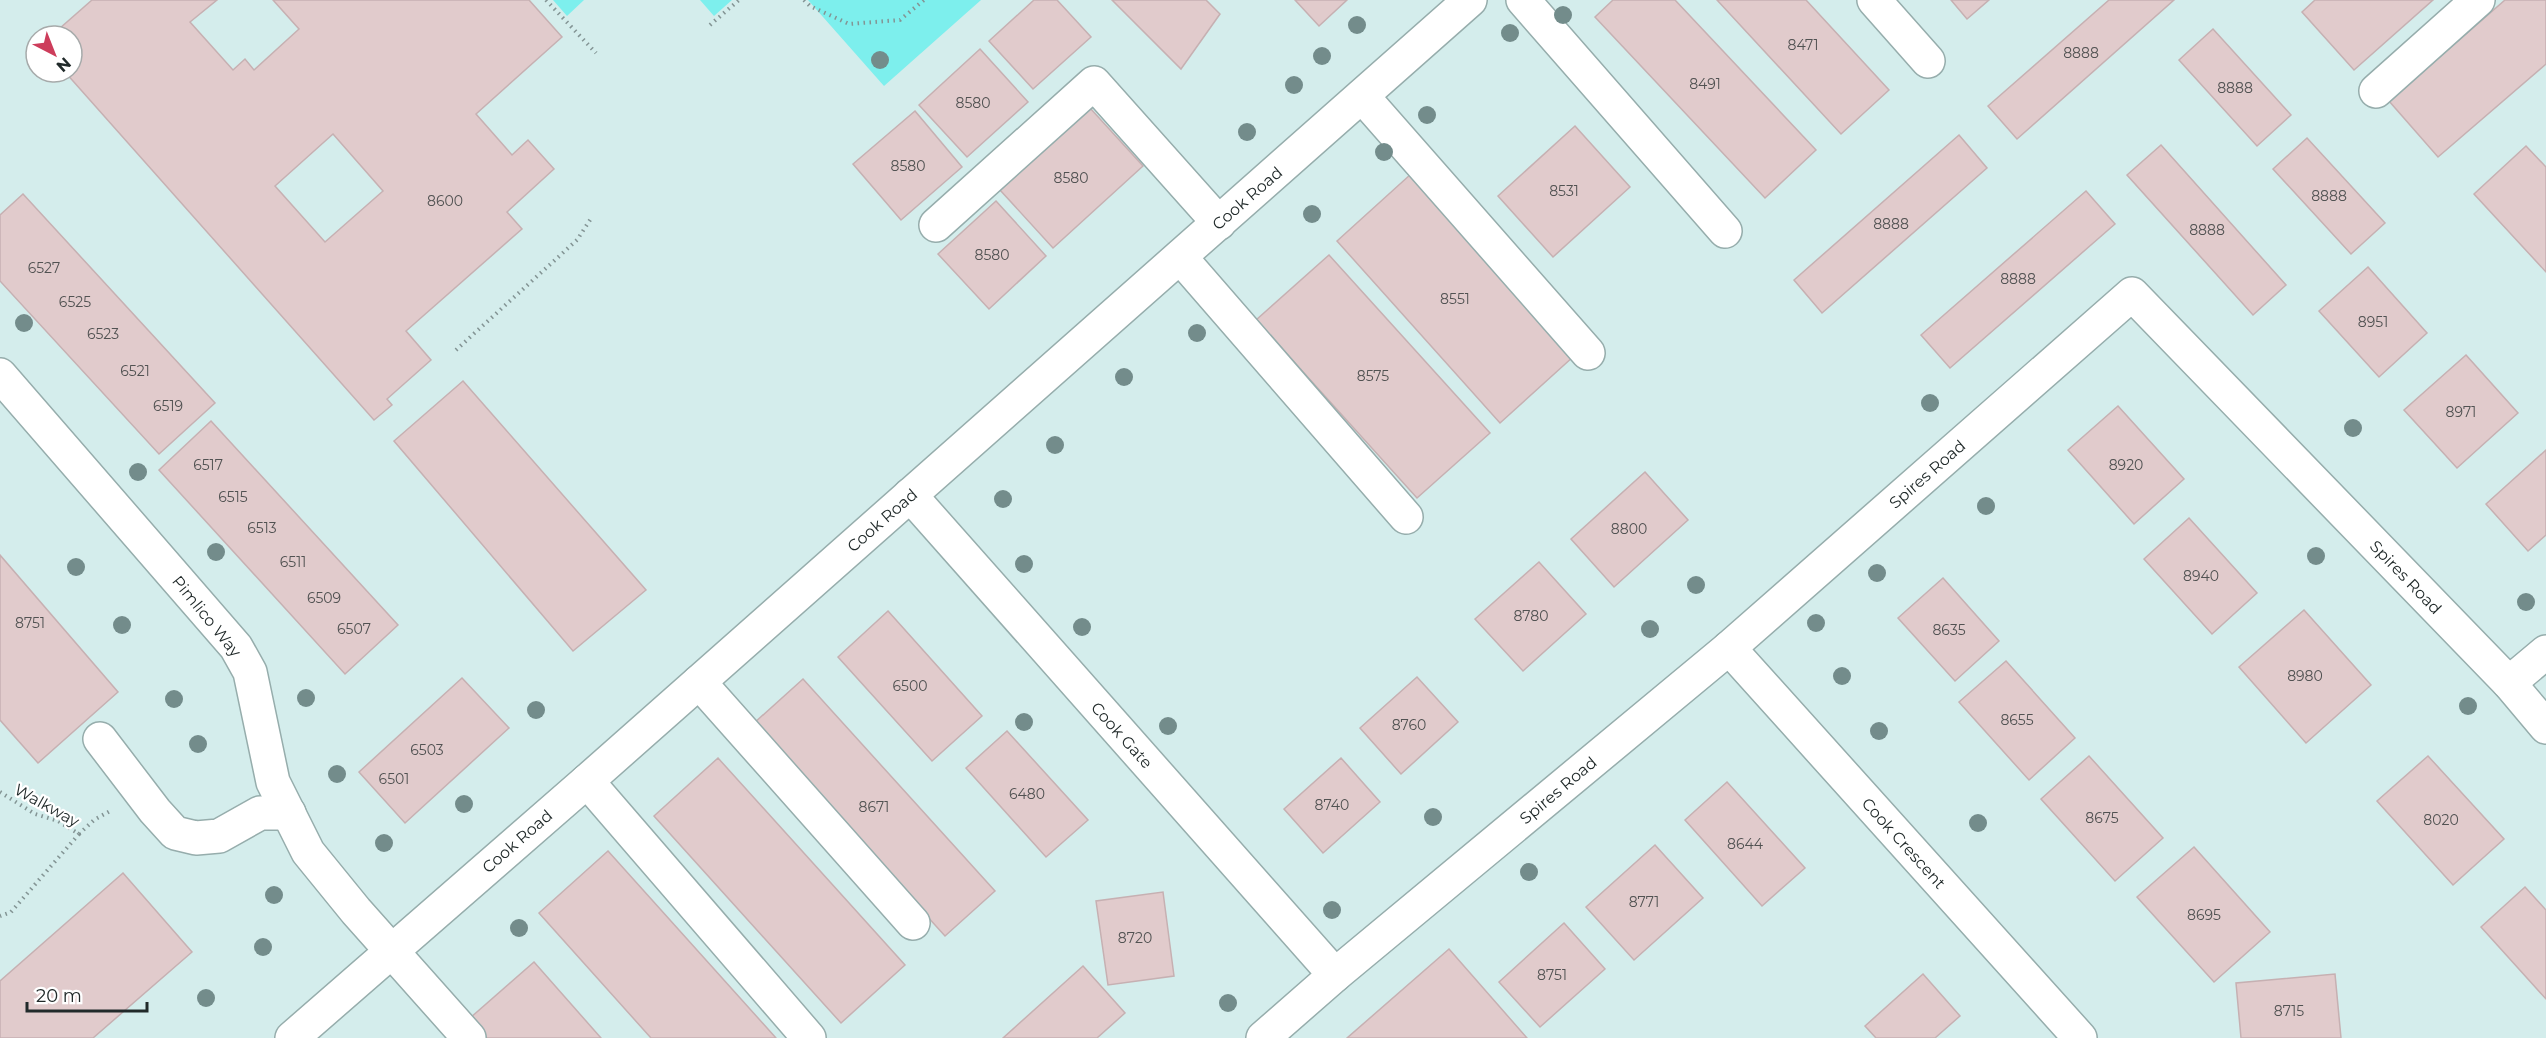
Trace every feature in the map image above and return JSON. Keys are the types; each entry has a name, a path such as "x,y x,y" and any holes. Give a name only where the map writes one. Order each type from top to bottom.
{"street":[{"path":"1523,0 1725,231"},
{"path":"1874,0 1928,61"},
{"path":"2376,91 2478,0"},
{"name":"Cook Road","path":"292,1038 1219,223 1362,96 1462,3"},
{"path":"936,225 1094,82 1219,223"},
{"path":"1362,96 1588,353"},
{"path":"1180,257 1406,517"},
{"name":"Spires Road","path":"1263,1038 1335,975 1729,648 2132,294 2509,683 2546,727"},
{"name":"Pimlico Way","path":"0,375 236,646 250,672 273,782 308,852 356,911 469,1038"},
{"name":"Cook Gate","path":"910,495 1335,975"},
{"name":"Cook Crescent","path":"1729,648 2080,1038"},
{"path":"2509,683 2546,652"},
{"path":"699,682 913,923"},
{"path":"100,739 154,812 175,833 196,838 219,836 260,813 289,813"},
{"path":"587,781 809,1038"}],"path":[{"path":"546,0 596,52"},
{"path":"710,25 739,0"},
{"path":"804,0 810,6 849,24 900,20 924,0"},
{"path":"456,350 577,240 592,217"},
{"name":"Walkway","path":"0,792 35,814 58,821 79,834 11,912 0,916"}],"shaded area":[{"path":"553,0 584,0 567,16"},
{"path":"700,0 732,0 714,16"},
{"path":"808,0 981,0 884,86"}],"building":[{"path":"92,0 217,0 190,22 233,70 245,59 254,70 299,29 273,0 529,0 562,37 476,114 512,155 528,140 554,169 507,212 522,229 406,331 431,360 387,399 392,405 374,420 76,84 84,84 84,24 65,24","holes":["333,134 383,191 325,242 275,186"]},
{"path":"1034,0 1057,0 1091,37 1033,89 989,41"},
{"path":"1112,0 1206,0 1220,14 1181,69"},
{"path":"1295,0 1347,0 1319,26"},
{"path":"1613,0 1675,0 1816,150 1765,198 1595,17"},
{"path":"1717,0 1806,0 1889,90 1841,134"},
{"path":"1951,0 1989,0 1967,19"},
{"path":"2109,0 2174,0 2017,139 1988,106"},
{"path":"2315,0 2433,0 2354,70 2302,12"},
{"path":"2505,0 2546,0 2546,64 2438,157 2389,101"},
{"path":"2213,29 2291,115 2257,146 2179,60"},
{"path":"980,49 1028,102 967,157 919,105"},
{"path":"1090,108 1143,166 1053,248 1000,190"},
{"path":"915,111 962,167 901,220 853,164"},
{"path":"1575,126 1630,187 1553,257 1498,196"},
{"path":"1959,135 1987,168 1822,313 1794,280"},
{"path":"2307,138 2385,223 2351,254 2273,169"},
{"path":"2161,145 2286,285 2253,315 2127,175"},
{"path":"2526,146 2546,167 2546,272 2474,194"},
{"path":"1411,174 1574,356 1500,423 1337,241"},
{"path":"2086,191 2115,224 1950,368 1921,335"},
{"path":"23,194 215,403 159,454 0,281 0,215"},
{"path":"996,201 1046,256 989,309 938,254"},
{"path":"1329,255 1490,433 1417,498 1256,320"},
{"path":"2368,267 2427,333 2379,377 2319,311"},
{"path":"2466,355 2518,413 2457,468 2404,410"},
{"path":"463,381 646,590 573,651 394,441"},
{"path":"2118,406 2184,479 2134,524 2068,450"},
{"path":"211,421 398,625 345,674 159,470"},
{"path":"2546,450 2546,535 2528,551 2486,504"},
{"path":"1645,472 1688,520 1614,587 1571,539"},
{"path":"2189,518 2257,593 2212,634 2144,559"},
{"path":"0,555 118,692 38,763 0,720"},
{"path":"1539,562 1586,614 1523,671 1475,619"},
{"path":"1943,578 1999,641 1955,681 1898,618"},
{"path":"2304,610 2371,685 2306,743 2239,667"},
{"path":"888,611 982,716 932,761 838,657"},
{"path":"2006,661 2075,738 2029,780 1959,702"},
{"path":"1417,677 1458,722 1401,774 1360,728"},
{"path":"462,678 509,728 405,823 359,772"},
{"path":"803,679 995,891 945,936 753,724"},
{"path":"1007,731 1088,820 1046,857 966,768"},
{"path":"2089,756 2163,838 2115,881 2041,799"},
{"path":"2428,756 2504,839 2453,885 2377,801"},
{"path":"718,758 905,965 841,1023 654,816"},
{"path":"1341,758 1380,802 1323,853 1284,809"},
{"path":"1727,782 1805,868 1762,906 1685,820"},
{"path":"1655,845 1703,898 1634,960 1586,907"},
{"path":"2194,847 2270,932 2214,982 2137,897"},
{"path":"608,851 776,1038 651,1038 539,913"},
{"path":"123,873 192,952 93,1038 0,1038 0,981"},
{"path":"2525,887 2546,910 2546,999 2481,927"},
{"path":"1163,892 1174,976 1108,985 1096,901"},
{"path":"1564,923 1605,969 1540,1027 1499,982"},
{"path":"1449,949 1527,1038 1347,1038"},
{"path":"534,962 601,1038 487,1038 470,1018"},
{"path":"1083,966 1125,1013 1097,1038 1003,1038"},
{"path":"1923,974 1960,1016 1935,1038 1876,1038 1865,1026"},
{"path":"2335,974 2341,1038 2241,1038 2236,983"}]}
